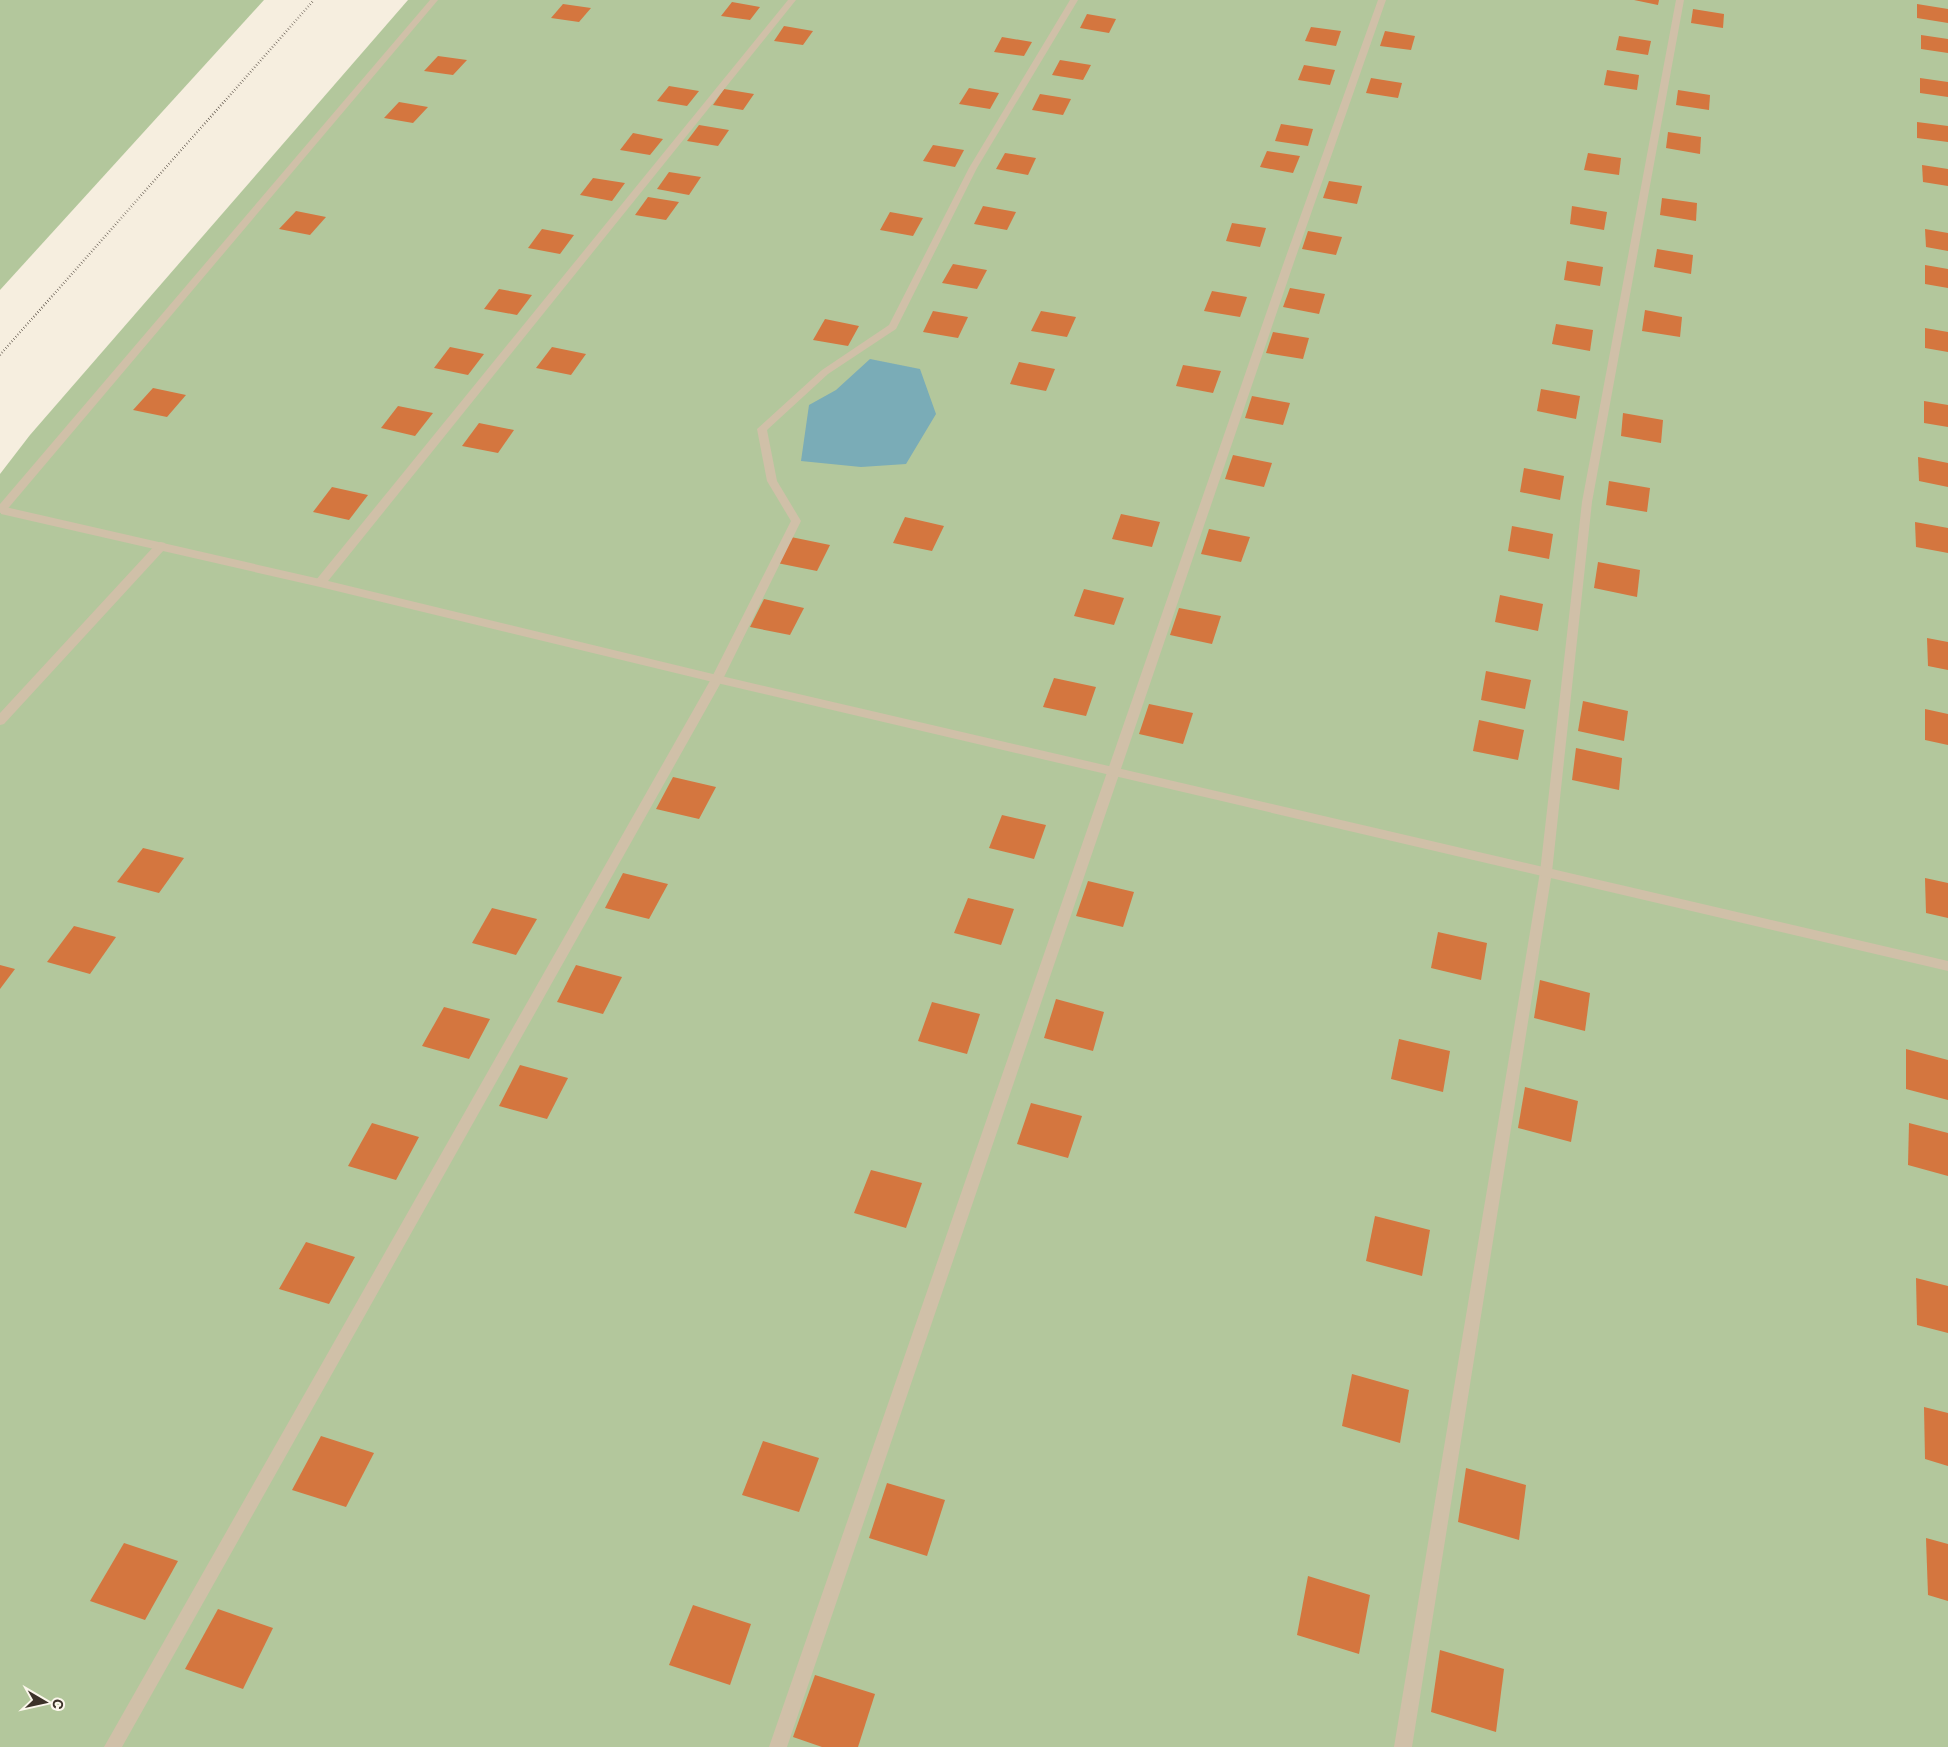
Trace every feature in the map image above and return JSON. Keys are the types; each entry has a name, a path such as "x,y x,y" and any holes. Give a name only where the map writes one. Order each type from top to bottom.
{"street":[{"path":"434,0 1,510 320,583 717,679 1948,966"},
{"path":"320,583 792,0"},
{"path":"113,1747 717,679 796,521 772,481 762,429 825,372 893,327 973,168 1074,0"},
{"path":"778,1747 1112,771 1288,262 1382,0"},
{"path":"1403,1747 1546,872 1587,502 1680,0"},
{"path":"0,721 161,546"}],"green space":[{"path":"0,0 264,0 0,290"},
{"path":"408,0 1948,0 1948,1747 0,1747 0,474 30,435"}],"water":[{"path":"870,359 920,369 936,414 906,464 861,467 801,461 809,405 836,390"}],"building":[{"path":"1634,0 1659,0 1658,5"},
{"path":"732,2 760,7 750,20 721,16"},
{"path":"563,4 591,8 579,22 551,18"},
{"path":"1917,4 1948,9 1948,23 1917,18"},
{"path":"1693,9 1724,14 1723,28 1691,23"},
{"path":"1087,14 1116,19 1109,33 1080,28"},
{"path":"784,26 813,31 803,45 774,41"},
{"path":"1311,27 1341,31 1336,46 1305,41"},
{"path":"1385,31 1415,36 1411,50 1380,46"},
{"path":"1921,35 1948,39 1948,53 1921,49"},
{"path":"1619,36 1651,41 1648,55 1616,50"},
{"path":"1002,37 1032,42 1024,56 994,52"},
{"path":"438,56 467,60 453,75 424,71"},
{"path":"1060,60 1091,65 1083,80 1052,75"},
{"path":"1304,65 1335,70 1330,85 1298,80"},
{"path":"1607,70 1639,75 1637,90 1604,85"},
{"path":"1371,78 1402,83 1398,98 1366,93"},
{"path":"1920,78 1948,82 1948,97 1920,93"},
{"path":"669,86 699,91 687,106 657,101"},
{"path":"969,88 999,93 990,109 959,104"},
{"path":"724,89 754,94 743,110 713,105"},
{"path":"1678,90 1710,95 1709,110 1676,105"},
{"path":"1040,94 1071,99 1063,115 1032,110"},
{"path":"399,102 428,107 413,123 384,118"},
{"path":"1917,122 1948,126 1948,142 1917,138"},
{"path":"1281,124 1313,129 1308,146 1275,141"},
{"path":"699,125 729,130 718,146 687,141"},
{"path":"1668,132 1701,137 1700,154 1666,148"},
{"path":"633,133 663,139 650,155 620,150"},
{"path":"933,145 964,150 955,167 923,161"},
{"path":"1267,151 1300,156 1293,173 1260,167"},
{"path":"1005,153 1036,158 1028,175 996,169"},
{"path":"1588,153 1621,158 1619,175 1584,170"},
{"path":"1922,165 1948,169 1948,186 1923,182"},
{"path":"669,172 701,177 689,195 657,189"},
{"path":"593,178 625,183 612,201 580,195"},
{"path":"1329,181 1362,186 1357,204 1323,198"},
{"path":"648,197 679,202 666,220 635,215"},
{"path":"1662,198 1697,203 1696,221 1660,215"},
{"path":"983,206 1016,212 1007,230 974,224"},
{"path":"1572,206 1607,212 1604,230 1570,224"},
{"path":"296,211 326,217 310,235 279,229"},
{"path":"890,212 923,218 913,236 880,230"},
{"path":"1232,223 1266,228 1260,247 1226,241"},
{"path":"542,229 574,235 560,254 528,248"},
{"path":"1925,229 1948,233 1948,251 1926,247"},
{"path":"1308,231 1342,237 1336,255 1302,249"},
{"path":"1657,249 1693,255 1691,274 1654,267"},
{"path":"1567,261 1603,267 1600,286 1564,280"},
{"path":"953,264 987,270 977,289 942,283"},
{"path":"1925,265 1948,269 1948,288 1925,284"},
{"path":"1290,288 1325,294 1319,314 1283,307"},
{"path":"499,289 532,295 517,315 484,309"},
{"path":"1212,291 1247,297 1240,317 1204,311"},
{"path":"1645,310 1682,317 1680,337 1642,331"},
{"path":"933,311 968,317 958,338 923,332"},
{"path":"1041,311 1076,317 1067,337 1031,331"},
{"path":"825,319 859,326 848,346 813,340"},
{"path":"1556,324 1593,330 1590,351 1552,344"},
{"path":"1925,328 1948,332 1948,352 1925,348"},
{"path":"1273,332 1309,338 1303,359 1266,353"},
{"path":"450,347 484,354 468,375 434,368"},
{"path":"552,347 586,354 571,375 536,368"},
{"path":"1019,362 1055,369 1046,391 1010,384"},
{"path":"1183,365 1221,371 1213,393 1176,386"},
{"path":"153,388 186,395 167,417 133,410"},
{"path":"1541,389 1580,396 1576,419 1537,411"},
{"path":"1252,396 1290,403 1283,425 1245,418"},
{"path":"1924,401 1948,405 1948,427 1924,423"},
{"path":"398,406 433,413 415,436 381,428"},
{"path":"1623,413 1663,420 1661,443 1621,436"},
{"path":"479,423 514,430 498,453 462,446"},
{"path":"1233,455 1272,463 1264,487 1225,479"},
{"path":"1918,457 1948,463 1948,487 1919,481"},
{"path":"1524,468 1564,476 1560,500 1520,492"},
{"path":"1609,481 1650,488 1647,512 1606,505"},
{"path":"332,487 368,495 349,520 313,512"},
{"path":"1121,514 1160,522 1152,547 1112,539"},
{"path":"905,517 944,526 932,551 893,543"},
{"path":"1915,522 1948,528 1948,553 1916,547"},
{"path":"1512,526 1553,534 1549,559 1508,551"},
{"path":"1209,529 1250,537 1241,562 1201,554"},
{"path":"791,537 830,545 817,571 777,563"},
{"path":"1598,562 1640,570 1637,597 1594,588"},
{"path":"1084,589 1124,598 1114,625 1074,616"},
{"path":"1500,595 1543,604 1538,631 1495,622"},
{"path":"764,599 804,608 790,635 750,627"},
{"path":"1179,608 1221,616 1212,644 1170,635"},
{"path":"1927,638 1948,642 1948,670 1928,666"},
{"path":"1486,671 1531,680 1525,709 1481,700"},
{"path":"1054,678 1096,687 1086,716 1043,707"},
{"path":"1583,701 1628,711 1624,741 1578,731"},
{"path":"1149,704 1193,713 1183,744 1139,734"},
{"path":"1925,709 1948,714 1948,745 1925,740"},
{"path":"1479,720 1524,730 1518,760 1473,751"},
{"path":"1576,748 1622,758 1619,790 1572,780"},
{"path":"673,777 716,787 699,819 656,809"},
{"path":"1002,815 1046,825 1034,859 989,848"},
{"path":"143,848 184,858 159,893 117,882"},
{"path":"623,873 668,884 649,919 605,908"},
{"path":"1925,878 1948,883 1948,918 1926,913"},
{"path":"1088,881 1134,892 1123,927 1076,916"},
{"path":"968,898 1014,909 1001,945 954,933"},
{"path":"492,908 537,919 516,955 472,943"},
{"path":"74,926 116,937 90,974 47,962"},
{"path":"1438,932 1487,943 1481,980 1431,968"},
{"path":"0,965 15,969 0,989"},
{"path":"576,965 622,977 603,1014 557,1002"},
{"path":"1540,980 1590,993 1585,1031 1534,1018"},
{"path":"1056,999 1104,1012 1093,1051 1044,1038"},
{"path":"932,1002 980,1014 967,1054 918,1041"},
{"path":"444,1007 490,1019 469,1059 422,1046"},
{"path":"1399,1039 1450,1051 1443,1092 1391,1079"},
{"path":"1906,1049 1948,1060 1948,1100 1906,1089"},
{"path":"520,1065 568,1078 547,1119 499,1106"},
{"path":"1525,1087 1578,1101 1571,1142 1518,1128"},
{"path":"1031,1103 1082,1116 1068,1158 1017,1144"},
{"path":"372,1123 419,1137 396,1180 348,1166"},
{"path":"1909,1123 1948,1133 1948,1176 1908,1165"},
{"path":"871,1170 922,1183 906,1228 854,1213"},
{"path":"1375,1216 1430,1230 1422,1276 1366,1261"},
{"path":"306,1242 355,1257 329,1304 279,1289"},
{"path":"1916,1278 1948,1286 1948,1333 1917,1325"},
{"path":"1352,1374 1409,1390 1400,1443 1342,1426"},
{"path":"1924,1407 1948,1413 1948,1466 1925,1459"},
{"path":"321,1436 374,1453 346,1507 292,1490"},
{"path":"763,1441 819,1458 799,1512 742,1495"},
{"path":"1466,1468 1526,1485 1519,1540 1458,1522"},
{"path":"887,1483 945,1500 927,1556 869,1538"},
{"path":"1926,1538 1948,1544 1948,1601 1928,1595"},
{"path":"124,1543 178,1561 145,1620 90,1601"},
{"path":"1308,1576 1370,1595 1359,1654 1297,1635"},
{"path":"693,1605 751,1624 730,1685 669,1665"},
{"path":"218,1609 273,1628 243,1689 185,1669"},
{"path":"1440,1650 1504,1669 1496,1732 1431,1712"},
{"path":"815,1675 875,1694 858,1747 822,1747 793,1737"}],"railway":[{"path":"0,355 314,0"}]}
